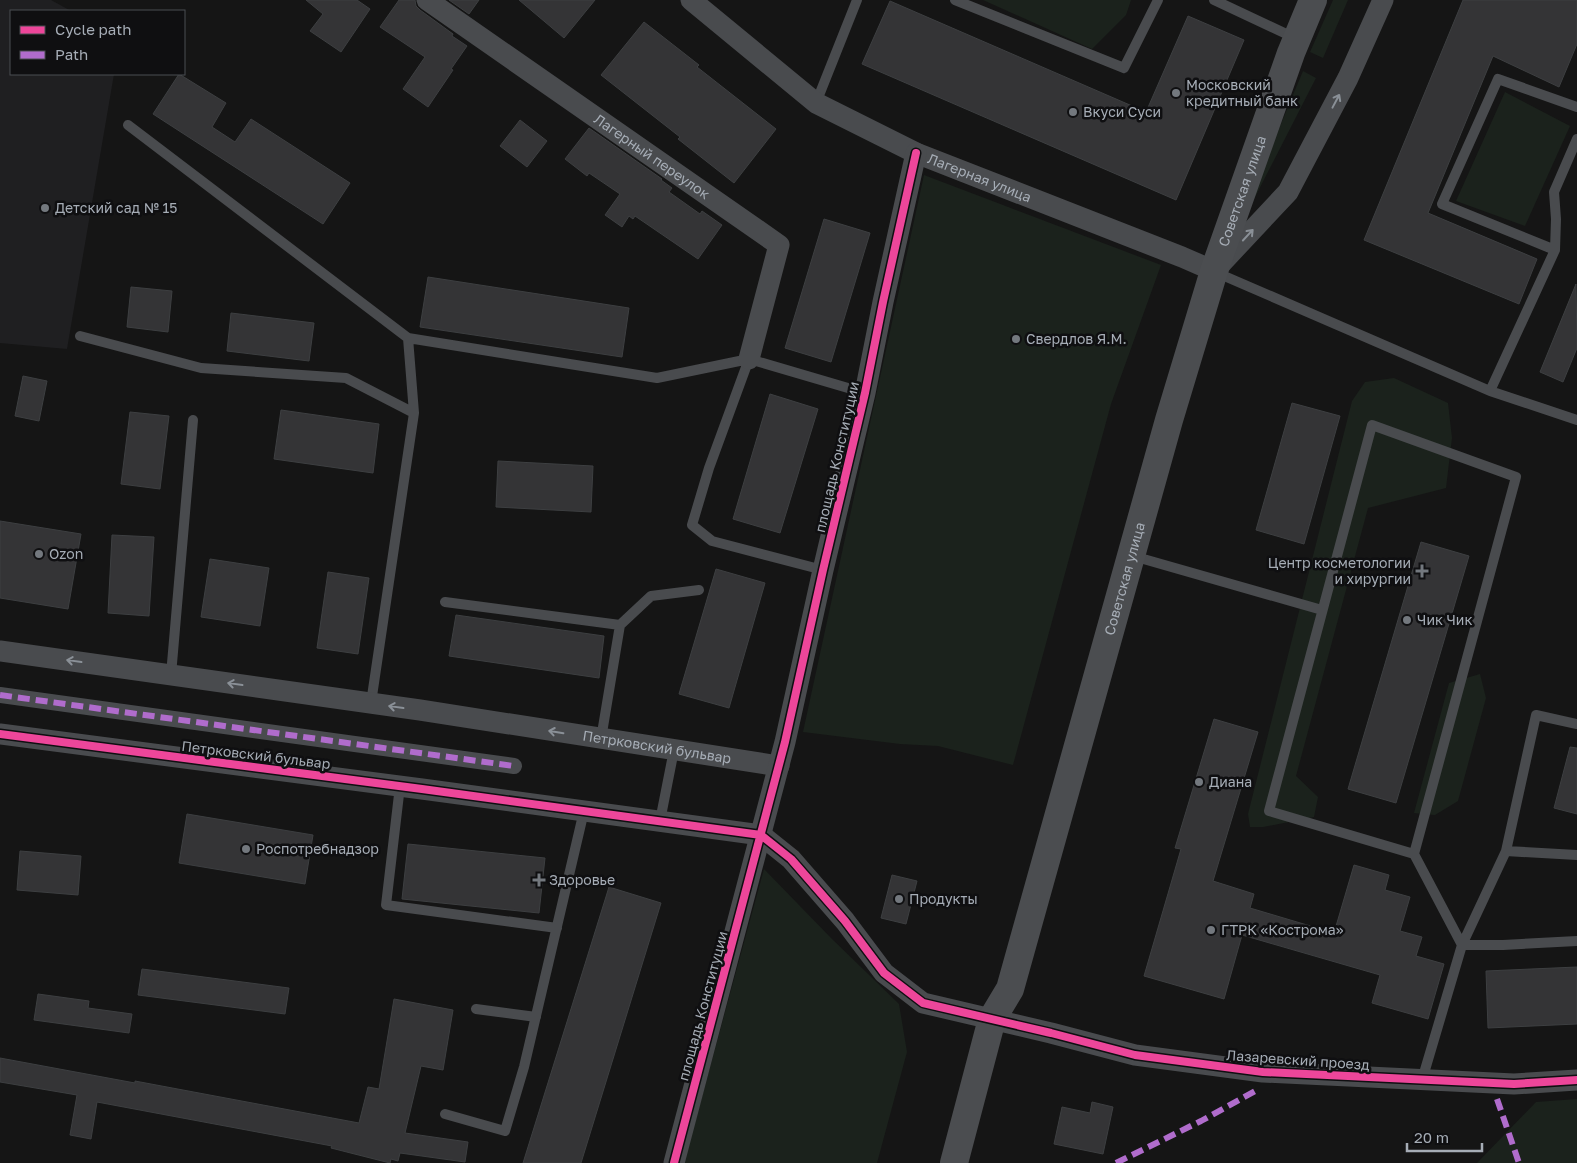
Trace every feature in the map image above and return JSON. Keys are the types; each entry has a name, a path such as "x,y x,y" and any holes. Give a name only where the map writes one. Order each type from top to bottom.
{"main road":[{"name":"Советская улица","path":"954,1163 992,1019 1010,989 1169,420 1214,271 1296,39 1313,0"}],"street":[{"name":"Лагерный переулок","path":"427,0 779,245 749,359"},
{"name":"Лагерная улица","path":"691,0 816,103 916,153 1214,271"},
{"path":"1214,271 1288,192 1348,78 1383,0"},
{"name":"площадь Конституции","path":"674,1163 779,766 865,393 916,153"},
{"name":"Петрковский бульвар","path":"0,651 370,703 779,766"},
{"path":"0,695 514,766"},
{"name":"Петрковский бульвар","path":"0,734 509,800 761,835"},
{"path":"769,805 791,859"},
{"path":"761,835 791,859"},
{"name":"Лазаревский проезд","path":"791,859 845,921 884,973 923,1003 1135,1055 1263,1072 1514,1084 1577,1080"}],"lane":[{"path":"816,103 857,0"},
{"path":"955,0 1124,68 1158,0"},
{"path":"1214,0 1296,39"},
{"path":"1555,250 1442,204 1498,79 1577,107"},
{"path":"128,125 408,338 657,378 749,359 865,393"},
{"path":"1490,391 1555,250 1556,219 1554,192 1577,138"},
{"path":"1214,271 1490,391 1577,420"},
{"path":"80,336 200,368 346,378 414,413"},
{"path":"370,703 414,413 408,338"},
{"path":"749,359 709,468 692,525 712,541 823,570"},
{"path":"171,675 193,420"},
{"path":"1414,854 1269,811 1372,425 1516,477 1414,854 1462,945"},
{"path":"1132,556 1322,610"},
{"path":"601,739 620,625 651,596 699,590"},
{"path":"445,602 620,625"},
{"path":"1422,1080 1462,945 1506,852 1536,715 1577,724"},
{"path":"660,821 674,750"},
{"path":"400,786 386,905 556,928"},
{"path":"445,1114 505,1131 524,1067 584,810"},
{"path":"1506,852 1577,855"},
{"path":"1462,945 1577,941"},
{"path":"476,1010 536,1017"}],"shaded area":[{"name":"Детский сад № 15","path":"0,0 51,0 69,10 10,10 10,75 114,75 67,349 0,343"},
{"path":"983,0 1131,0 1126,15 1092,49"},
{"path":"1333,0 1348,0 1323,58 1310,52"},
{"path":"1303,71 1316,78 1250,207 1247,205"},
{"path":"1505,92 1570,126 1525,226 1456,201"},
{"path":"924,175 1161,265 1111,404 1013,765 938,746 900,744 803,732"},
{"path":"1394,378 1448,403 1452,438 1446,488 1368,508 1296,776 1318,797 1314,817 1263,827 1250,827 1248,814 1352,401 1365,382"},
{"path":"1480,674 1486,698 1458,801 1435,815 1414,813 1449,683"},
{"path":"764,869 899,1004 907,1052 877,1163 684,1163"},
{"path":"1577,1099 1577,1163 1477,1163 1536,1102"}],"building":[{"path":"306,0 357,0 370,9 341,52 310,31 323,14"},
{"path":"399,0 415,0 416,6 420,10 467,46 428,107 403,89 425,57 380,27"},
{"path":"449,0 479,0 469,14"},
{"path":"519,0 595,0 564,38"},
{"path":"1463,0 1577,0 1577,44 1559,87 1493,56 1428,213 1537,259 1519,304 1364,240"},
{"path":"890,1 1146,112 1188,16 1244,40 1176,200 862,64"},
{"path":"644,22 699,65 697,67 776,129 734,183 678,139 680,137 601,75"},
{"path":"178,75 181,75 226,103 212,127 235,142 251,119 350,183 323,224 153,114"},
{"path":"520,120 547,141 527,167 500,146"},
{"path":"589,128 662,179 672,188 669,192 700,214 702,211 722,225 698,259 635,216 633,219 629,216 622,227 605,215 620,194 589,173 587,176 565,159"},
{"path":"824,219 870,233 831,362 785,348"},
{"path":"428,277 629,308 622,357 420,327"},
{"path":"1576,284 1577,348 1563,382 1540,372"},
{"path":"131,287 172,291 168,332 127,327"},
{"path":"231,313 314,323 309,361 227,351"},
{"path":"23,376 47,381 39,421 15,416"},
{"path":"770,394 818,409 780,533 733,519"},
{"path":"1292,403 1340,416 1304,544 1256,530"},
{"path":"281,410 379,424 373,473 274,459"},
{"path":"130,412 169,416 160,489 121,484"},
{"path":"498,461 593,466 591,512 496,507"},
{"path":"0,521 81,534 68,609 0,598"},
{"path":"112,535 154,537 149,616 108,613"},
{"path":"1421,542 1469,556 1396,803 1348,789"},
{"path":"210,559 269,568 260,626 201,617"},
{"path":"716,569 765,583 729,708 679,694"},
{"path":"328,572 369,578 358,654 317,648"},
{"path":"456,615 604,636 599,678 449,656"},
{"path":"1214,719 1258,732 1213,881 1254,894 1250,908 1334,933 1354,865 1389,875 1385,890 1410,897 1400,931 1422,937 1416,956 1444,964 1428,1019 1372,1003 1380,975 1242,935 1224,999 1144,976 1181,849 1175,848"},
{"path":"1570,747 1577,748 1577,814 1554,808"},
{"name":"Роспотребнадзор","path":"187,814 313,835 305,884 179,863"},
{"path":"408,844 545,858 539,913 402,899"},
{"path":"20,851 81,856 78,895 17,890"},
{"name":"Продукты","path":"892,875 917,881 906,924 881,918"},
{"path":"609,887 661,903 581,1163 523,1163"},
{"path":"1577,967 1577,1024 1488,1028 1486,971"},
{"path":"142,969 289,988 285,1014 138,995"},
{"path":"38,994 89,1001 88,1008 132,1014 129,1033 34,1020"},
{"path":"394,999 453,1010 443,1070 421,1066 405,1133 468,1142 465,1162 400,1153 398,1161 391,1159 390,1163 331,1148 332,1146 97,1102 91,1139 70,1135 77,1095 0,1082 0,1058 359,1123 368,1087 379,1089"},
{"path":"1092,1102 1113,1107 1103,1154 1054,1144 1062,1107 1090,1113"}],"marked path":[{"path":"0,695 514,766"},
{"path":"1116,1163 1201,1121 1257,1090"},
{"path":"1497,1099 1519,1163"}],"cycle path":[{"path":"674,1163 785,742 865,393 916,153"},
{"path":"0,734 761,835 791,859 845,921 884,973 923,1003 1135,1055 1263,1072 1514,1084 1577,1080"}],"place":[{"name":"Московский кредитный банк","path":"1176,93"},
{"name":"Вкуси Суси","path":"1073,112"},
{"name":"Детский сад № 15","path":"45,208"},
{"name":"Свердлов Я.М.","path":"1016,339"},
{"name":"Ozon","path":"39,554"},
{"name":"Центр косметологии и хирургии","path":"1422,571"},
{"name":"Чик Чик","path":"1407,620"},
{"name":"Диана","path":"1199,782"},
{"name":"Роспотребнадзор","path":"246,849"},
{"name":"Здоровье","path":"539,880"},
{"name":"Продукты","path":"899,899"},
{"name":"ГТРК «Кострома»","path":"1211,930"}]}
